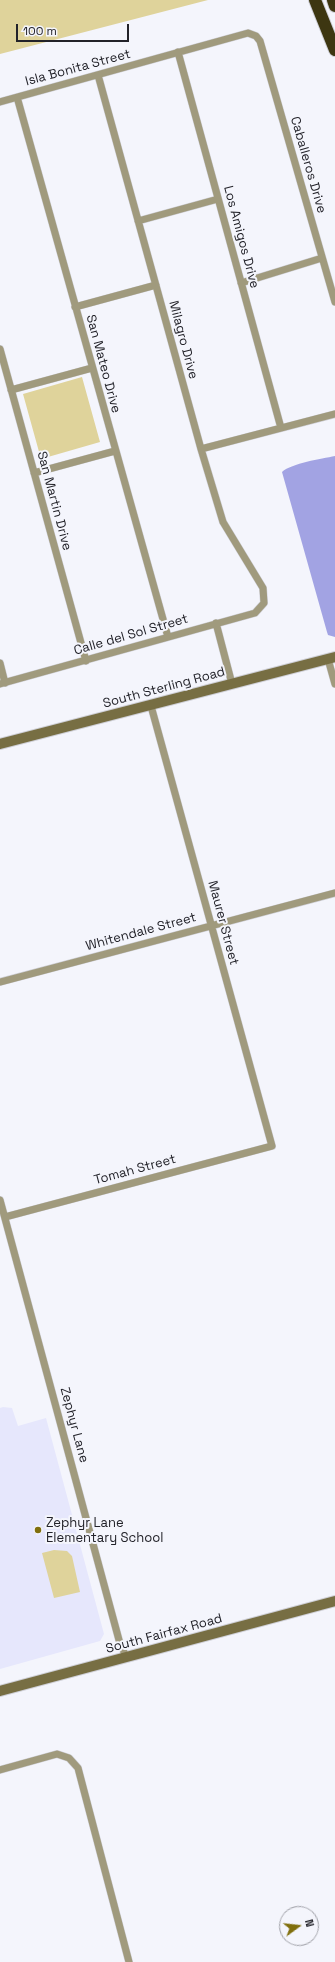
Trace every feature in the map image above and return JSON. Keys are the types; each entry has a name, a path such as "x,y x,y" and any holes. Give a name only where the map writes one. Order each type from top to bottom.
{"highway":[{"path":"315,0 335,50"},
{"path":"333,0 335,6"}],"street":[{"name":"Isla Bonita Street","path":"0,102 248,33 256,36"},
{"name":"Caballeros Drive","path":"256,36 260,40 335,302"},
{"name":"Los Amigos Drive","path":"178,52 281,428"},
{"name":"Milagro Drive","path":"98,75 201,450 223,522 263,588 264,603"},
{"name":"San Mateo Drive","path":"17,97 168,637"},
{"path":"138,221 218,199"},
{"path":"241,283 322,258"},
{"path":"75,307 156,285"},
{"name":"San Martin Drive","path":"0,349 86,660"},
{"path":"11,390 92,368"},
{"path":"201,450 335,414"},
{"path":"34,474 115,451"},
{"name":"Calle del Sol Street","path":"3,683 255,613 264,603"},
{"path":"216,623 232,684"},
{"path":"331,658 335,684"},
{"name":"South Sterling Road","path":"0,744 331,658"},
{"path":"0,663 3,683"},
{"name":"Maurer Street","path":"151,706 272,1146"},
{"name":"Whitendale Street","path":"0,982 335,893"},
{"name":"Tomah Street","path":"5,1217 272,1146"},
{"name":"Zephyr Lane","path":"0,1200 119,1640 126,1657"},
{"name":"South Fairfax Road","path":"0,1691 335,1601"},
{"path":"0,1770 58,1754 69,1758 78,1768 129,1962"}],"shaded area":[{"path":"0,0 208,0 0,54"},
{"path":"82,377 100,442 41,459 23,394"},
{"name":"Zephyr Lane Elementary School","path":"0,1408 12,1408 18,1426 46,1418 104,1634 100,1641 0,1669"},
{"path":"54,1550 67,1551 72,1556 80,1592 54,1598 42,1553"}],"water":[{"path":"335,456 335,637 328,635 327,632 282,472 299,464"}],"place":[{"name":"Zephyr Lane Elementary School","path":"38,1530"}]}
